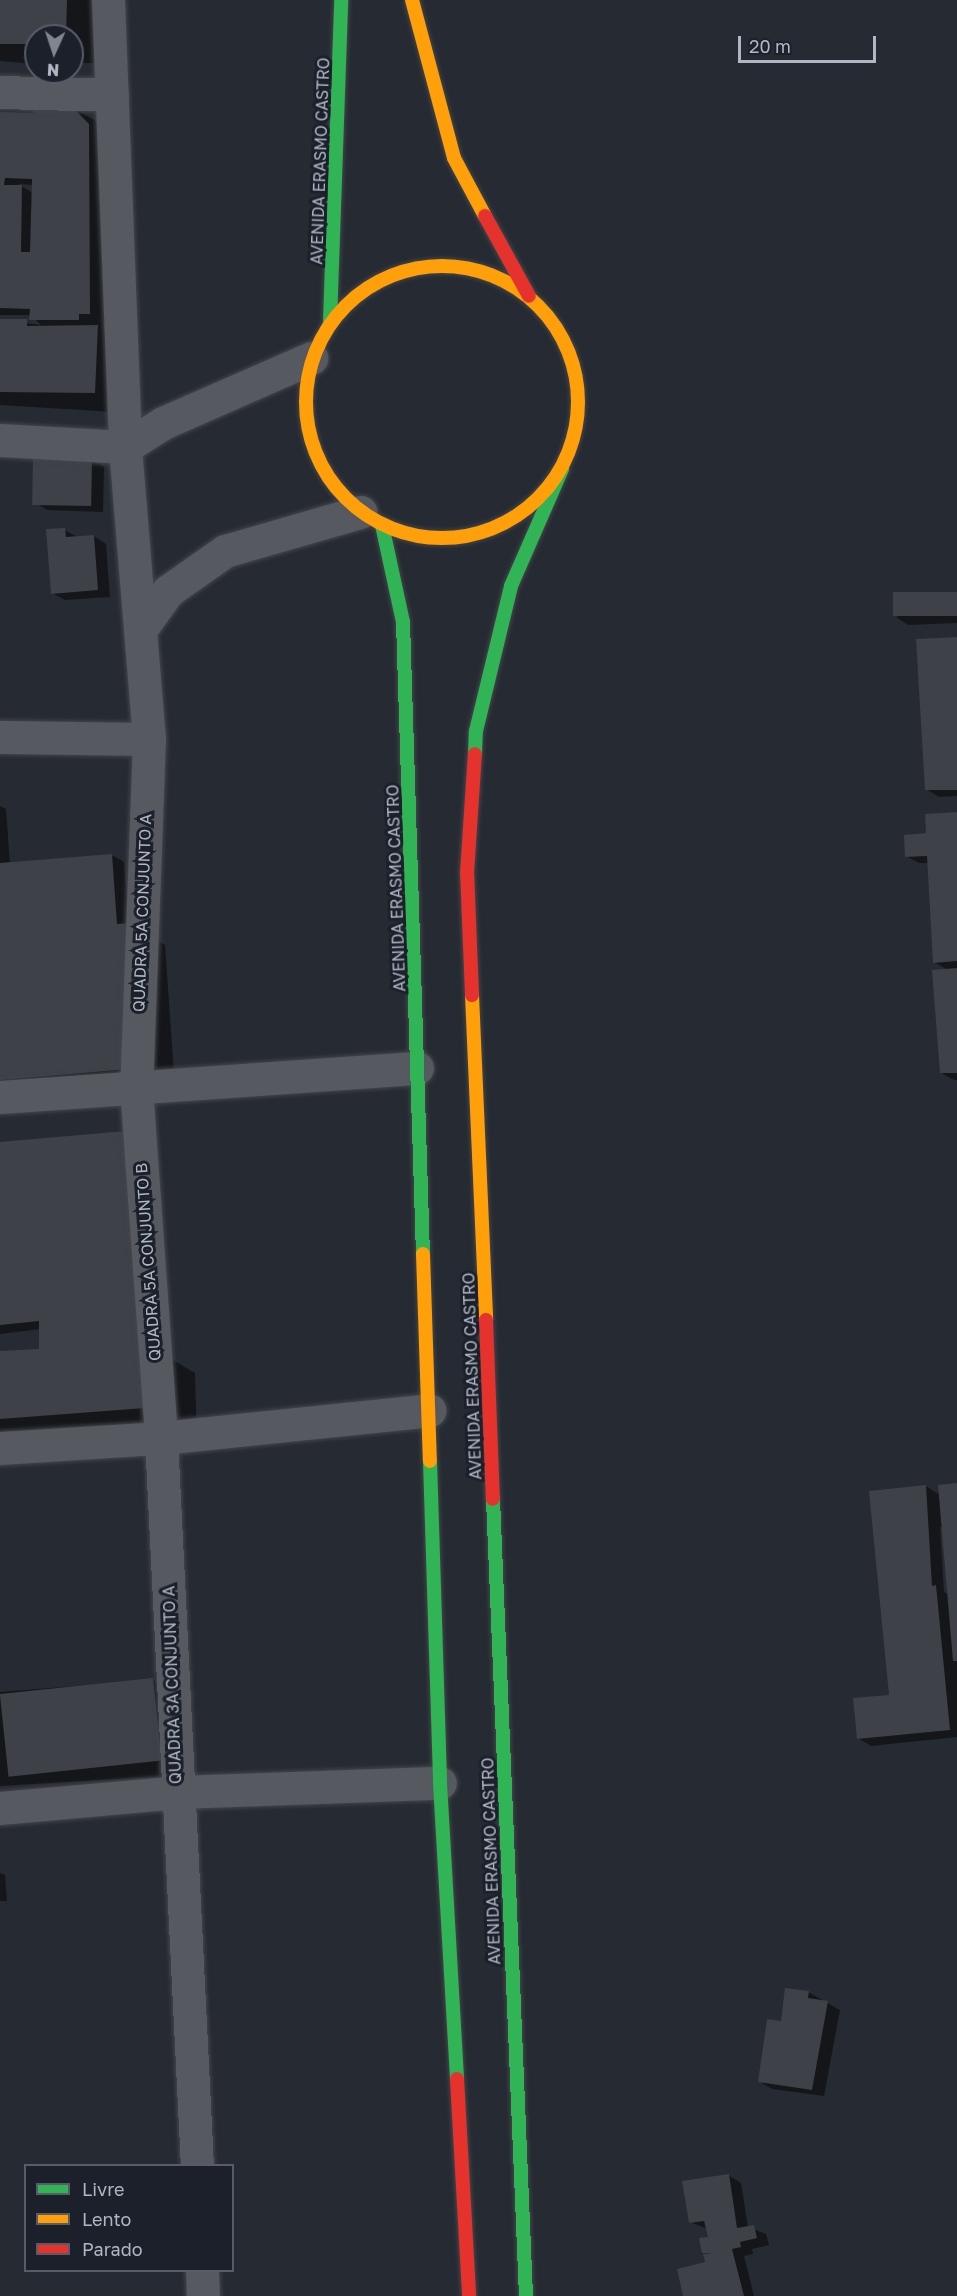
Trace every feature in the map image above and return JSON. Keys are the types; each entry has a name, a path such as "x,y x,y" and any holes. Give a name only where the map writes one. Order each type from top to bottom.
{"main road":[{"name":"AVENIDA ERASMO CASTRO","path":"330,322 341,0"},
{"path":"412,0 454,158 529,296"},
{"path":"529,296 490,273 446,265 402,271 361,290 330,322 312,358 304,400 311,443 330,481 371,518 432,538 484,532 529,508 562,469"},
{"name":"AVENIDA ERASMO CASTRO","path":"526,2296 467,873 476,731 511,586 562,469 578,424 577,376 560,332 529,296"},
{"name":"AVENIDA ERASMO CASTRO","path":"371,518 403,622 430,1410 440,1782 469,2296"}],"street":[{"name":"QUADRA 5A CONJUNTO A","path":"108,0 125,447 149,739 136,1087"},
{"path":"0,92 112,95"},
{"path":"0,440 125,447 163,423 312,358"},
{"path":"140,630 168,591 225,551 371,518"},
{"path":"0,737 149,739"},
{"path":"0,1097 417,1068"},
{"name":"QUADRA 5A CONJUNTO B","path":"136,1087 161,1438"},
{"path":"0,1448 161,1438 430,1410"},
{"name":"QUADRA 3A CONJUNTO A","path":"0,1808 178,1792 161,1438"},
{"path":"197,2164 178,1792 440,1782"},
{"path":"202,2272 203,2296"}],"building":[{"path":"0,0 67,0 66,24 24,24 24,44 0,44"},
{"path":"33,104 70,105 89,124 90,314 79,314 79,320 29,320 30,309 0,308 0,112 33,113","holes":["5,178 32,179 30,252 21,252 22,185 4,185"]},
{"path":"0,319 27,319 27,326 98,325 95,393 0,392"},
{"path":"33,457 92,458 91,506 32,505"},
{"path":"65,528 66,537 94,535 98,590 51,594 46,529"},
{"path":"893,592 957,592 957,616 893,616"},
{"path":"957,637 957,790 925,790 916,639"},
{"path":"957,812 957,961 933,963 927,856 905,857 904,835 926,833 925,814"},
{"path":"112,854 117,924 130,923 140,1068 0,1080 0,863"},
{"path":"957,968 957,1073 940,1073 932,970"},
{"path":"137,1130 145,1408 0,1419 0,1351 39,1349 39,1321 0,1325 0,1142"},
{"path":"957,1483 957,1661 953,1661 938,1485"},
{"path":"926,1485 932,1586 936,1585 950,1730 857,1739 853,1698 889,1695 869,1491"},
{"path":"153,1678 162,1761 9,1777 0,1694"},
{"path":"785,1988 809,1991 808,1998 828,2001 812,2090 758,2082 767,2019 781,2021"},
{"path":"729,2174 737,2228 754,2225 757,2238 740,2242 741,2247 732,2249 744,2296 683,2296 677,2269 705,2262 703,2254 712,2253 702,2253 699,2238 708,2237 704,2221 689,2223 682,2181"}],"traffic: fast":[{"path":"330,322 341,0"},
{"path":"475,754 476,731 511,586 562,469"},
{"path":"382,525 403,622 423,1254"},
{"path":"430,1461 440,1783 457,2079"},
{"path":"493,1499 526,2296"}],"traffic: slow":[{"path":"412,0 454,158 485,216"},
{"path":"442,266 469,269 494,276 518,289 538,306 555,326 568,350 575,375 578,402 575,429 568,454 555,478 538,498 518,515 494,528 469,535 442,538 415,535 390,528 366,515 346,498 329,478 316,454 309,429 306,402 309,375 316,350 329,326 346,306 366,289 390,276 415,269 442,266"},
{"path":"472,995 486,1320"},
{"path":"423,1254 430,1461"}],"traffic: jam":[{"path":"485,216 529,296"},
{"path":"472,995 467,873 475,754"},
{"path":"486,1320 493,1499"},
{"path":"457,2079 469,2296"}]}
